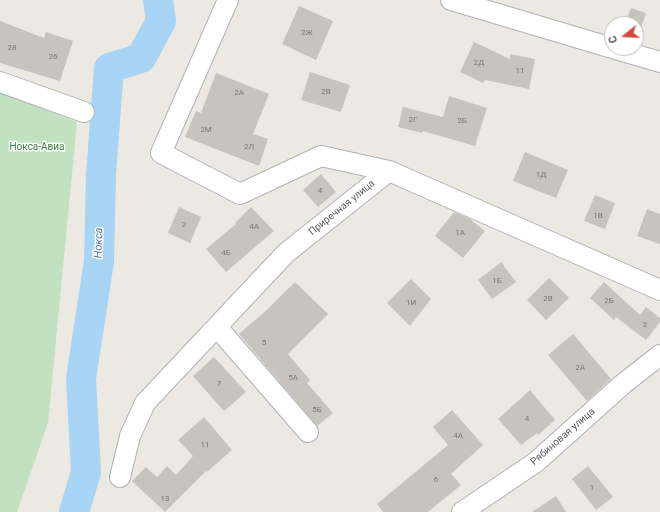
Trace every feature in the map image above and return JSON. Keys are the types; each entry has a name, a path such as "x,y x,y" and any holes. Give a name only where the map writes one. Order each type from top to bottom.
{"street":[{"path":"228,0 160,153 240,194 321,156 389,171 660,290"},
{"path":"451,0 604,46"},
{"path":"639,56 660,62"},
{"path":"0,82 84,112"},
{"name":"Приречная улица","path":"120,477 130,436 145,403 286,253 389,171"},
{"path":"217,327 308,432"},
{"name":"Рябиновая улица","path":"462,512 536,462 623,384 660,355"}],"green space":[{"name":"Нокса-Авиа","path":"0,92 77,122 48,423 17,512 0,512"}],"building":[{"path":"299,6 333,21 316,60 282,44"},
{"path":"631,8 646,13 644,19 644,16 628,16"},
{"path":"0,21 44,38 46,32 73,41 60,81 0,63"},
{"path":"474,42 510,59 510,54 535,59 529,89 485,80 483,83 460,72"},
{"path":"310,72 350,85 341,112 301,100"},
{"path":"216,73 269,94 253,134 268,139 259,166 185,137 196,111 201,113"},
{"path":"449,96 487,108 475,146 423,131 422,133 398,127 403,107 443,117"},
{"path":"525,152 568,170 556,198 513,181"},
{"path":"321,174 336,192 318,207 303,190"},
{"path":"595,195 615,203 605,229 584,221"},
{"path":"179,207 201,217 190,243 168,233"},
{"path":"251,207 274,231 226,272 206,249 236,224 235,223"},
{"path":"647,209 660,214 660,244 637,236"},
{"path":"454,212 470,219 485,231 463,258 435,236"},
{"path":"501,262 516,282 492,299 478,280"},
{"path":"549,278 569,298 546,320 527,300"},
{"path":"411,279 431,299 410,326 387,303"},
{"path":"295,282 328,314 288,354 310,380 307,383 333,413 317,426 239,334 268,309"},
{"path":"604,282 640,315 646,307 660,318 660,322 646,340 616,317 614,320 590,298"},
{"path":"573,334 611,379 587,401 548,355"},
{"path":"214,357 246,392 224,411 193,376"},
{"path":"530,390 555,420 538,435 537,433 521,445 498,419"},
{"path":"452,410 483,445 451,474 461,485 428,512 383,512 377,504 448,445 433,427"},
{"path":"204,417 232,450 207,472 206,471 165,512 132,481 146,467 157,477 167,466 176,475 193,456 178,440"},
{"path":"588,466 613,497 596,510 572,479"},
{"path":"556,496 566,512 532,512"}],"waterway":[{"name":"Нокса","path":"74,512 86,472 81,379 99,261 101,175 109,68 141,58 161,21 158,0"}]}
